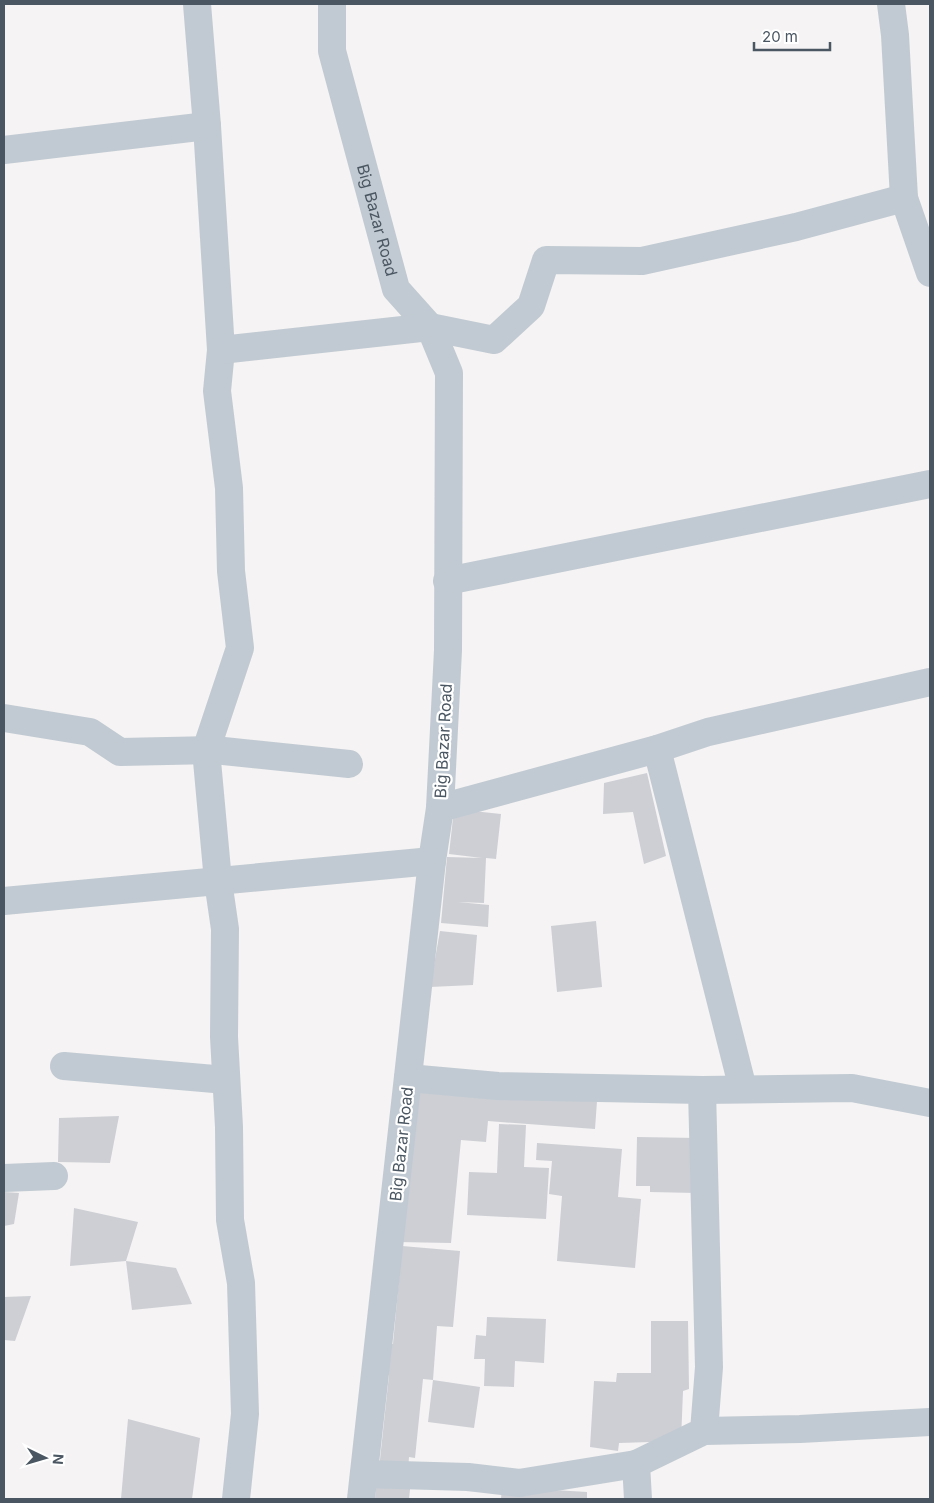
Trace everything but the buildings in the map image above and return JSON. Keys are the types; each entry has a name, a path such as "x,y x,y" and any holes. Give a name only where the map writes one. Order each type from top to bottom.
{"street":[{"path":"196,4 221,350 217,391 230,488 231,570 240,648 206,750 218,881 225,929 224,1037 230,1220 240,1283 245,1414 236,1499"},
{"name":"Big Bazar Road","path":"332,4 332,51 396,290 430,326 448,373 448,650 440,808 432,861 363,1487"},
{"path":"890,4 895,35 904,198 930,273"},
{"path":"4,150 206,126"},
{"path":"221,350 430,326 494,340 531,306 546,260 642,261 796,227 904,198"},
{"path":"447,581 930,484"},
{"path":"440,808 657,749 708,732 930,682"},
{"path":"4,718 90,732 120,752 206,750 349,764"},
{"path":"657,749 743,1089"},
{"path":"4,901 432,861"},
{"path":"64,1066 226,1080"},
{"path":"408,1078 498,1086 702,1090 852,1088 930,1103"},
{"path":"702,1090 709,1367 704,1431"},
{"path":"4,1178 54,1176"},
{"path":"363,1487 468,1476 519,1483 636,1464 704,1431 930,1422"},
{"path":"636,1464 638,1499"}]}
